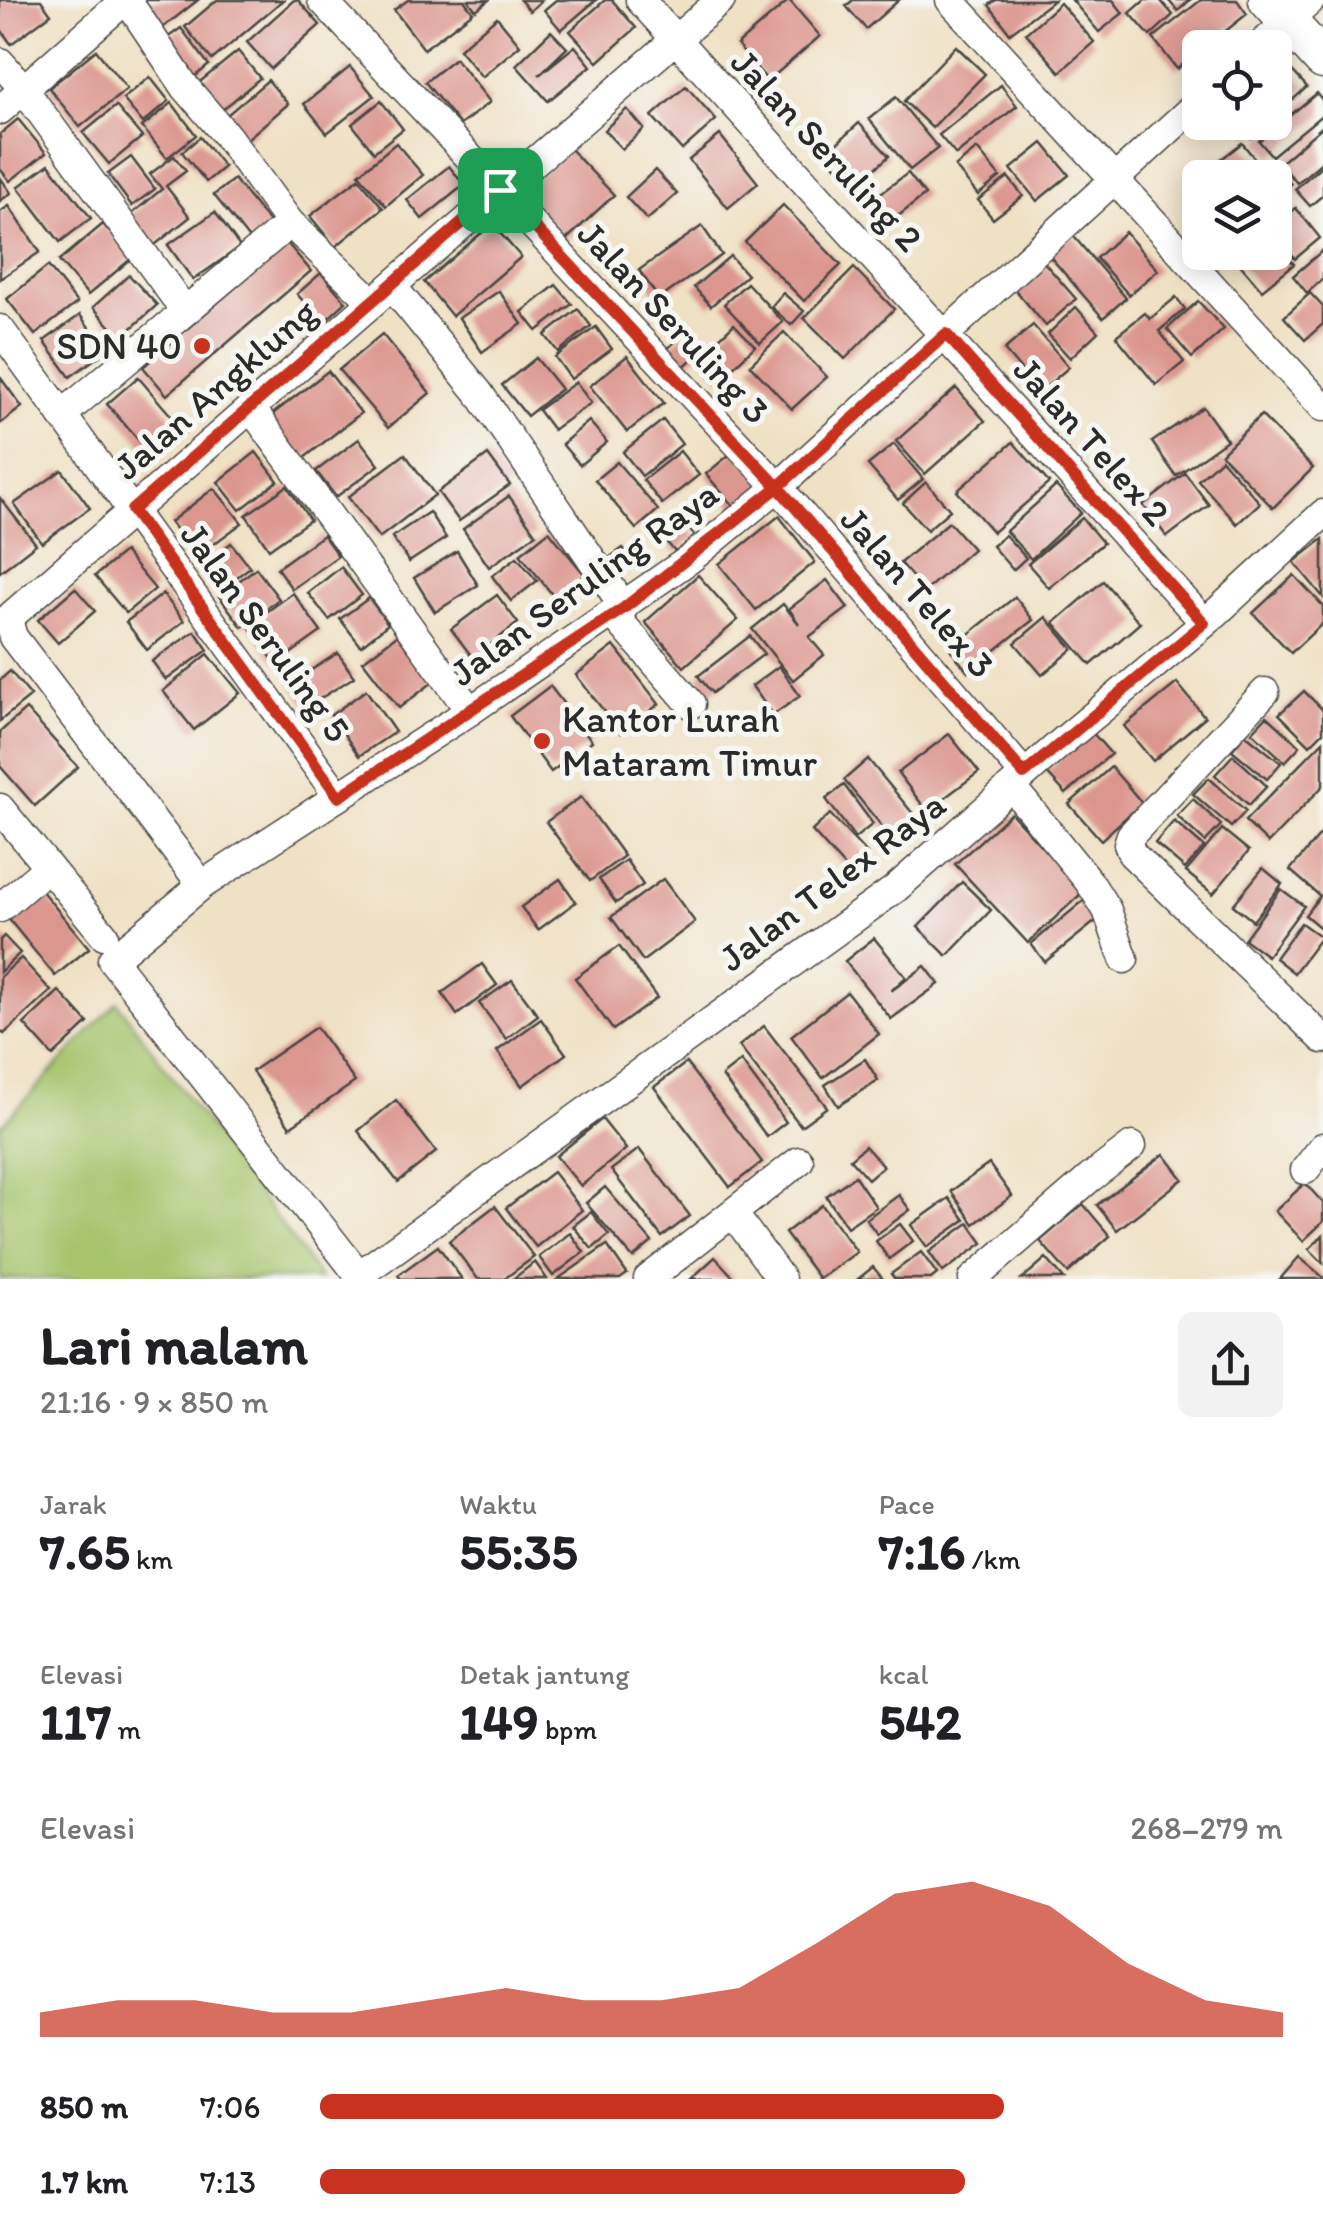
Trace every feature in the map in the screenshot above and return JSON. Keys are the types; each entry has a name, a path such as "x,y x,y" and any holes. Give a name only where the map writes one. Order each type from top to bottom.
{"street":[{"path":"0,110 126,0 186,88 290,223 382,294 479,393 619,611 692,704"},
{"name":"Jalan Seruling 3","path":"322,0 752,461"},
{"name":"Jalan Seruling 2","path":"640,0 923,309"},
{"name":"Jalan Angklung","path":"202,885 10,630 9,622 15,612 721,0"},
{"path":"950,0 1323,407"},
{"path":"1271,30 1288,7 1323,60"},
{"path":"0,62 185,311"},
{"name":"Jalan Seruling Raya","path":"361,1277 112,960 202,885 619,611 778,487 946,334 1112,174 1182,116"},
{"path":"62,416 290,223"},
{"name":"Jalan Telex 2","path":"923,309 1204,623"},
{"name":"Jalan Seruling 5","path":"0,329 339,797"},
{"path":"251,408 470,712"},
{"name":"Jalan Telex 3","path":"752,461 778,487 1018,781 1107,910 1124,959"},
{"name":"Jalan Telex Raya","path":"361,1277 894,889 1204,623 1323,514"},
{"path":"1265,692 1131,835 1128,844 1132,854 1323,1039"},
{"path":"0,808 104,935"},
{"path":"0,908 47,868"},
{"path":"973,1279 1132,1146"},
{"path":"1305,1170 1323,1147"},
{"path":"648,1279 799,1161"},
{"path":"733,1213 781,1279"}],"green space":[{"path":"117,1002 321,1279 0,1279 0,1127"}],"building":[{"path":"0,0 41,0 51,14 11,44 0,28"},
{"path":"198,0 161,29 141,3"},
{"path":"217,0 283,0 212,60 185,27"},
{"path":"294,0 320,25 271,69 247,42"},
{"path":"408,0 464,0 473,12 424,49 394,10"},
{"path":"468,0 489,0 476,10"},
{"path":"520,0 542,0 530,11"},
{"path":"556,0 596,0 561,30 544,10"},
{"path":"605,0 612,0 636,28 598,62 570,31"},
{"path":"789,0 820,36 768,81 737,45"},
{"path":"853,0 899,0 866,29 846,6"},
{"path":"996,0 1054,0 1010,33 989,5"},
{"path":"1072,0 1113,0 1123,13 1099,32"},
{"path":"1145,0 1160,0 1173,15 1150,36 1130,13"},
{"path":"1168,0 1190,0 1178,11"},
{"path":"1201,0 1237,0 1247,14 1227,30 1182,30 1182,65 1177,69 1153,38"},
{"path":"1060,3 1094,42 1060,72 1026,33"},
{"path":"497,17 520,45 482,77 459,49"},
{"path":"181,28 209,65 192,79 163,41"},
{"path":"551,31 567,48 539,75 575,46 591,66 548,101 516,65"},
{"path":"956,46 985,74 932,128 904,101"},
{"path":"96,50 127,89 80,127 49,88"},
{"path":"238,51 260,78 214,117 191,89"},
{"path":"455,58 490,102 460,125 425,82"},
{"path":"350,67 374,96 327,133 304,104"},
{"path":"1292,71 1307,87 1292,101"},
{"path":"150,77 169,101 143,123 123,99"},
{"path":"268,80 288,104 247,139 227,115"},
{"path":"1001,85 1017,106 956,155 939,135"},
{"path":"686,86 716,120 682,150 652,116"},
{"path":"1317,93 1323,101 1323,114 1292,140 1292,114"},
{"path":"896,97 938,148 910,170 869,119"},
{"path":"381,101 403,129 374,152 352,124"},
{"path":"172,103 196,135 167,158 142,127"},
{"path":"116,106 142,137 109,164 83,133"},
{"path":"627,109 644,129 622,149 604,130"},
{"path":"18,119 46,153 10,181 0,169 0,134"},
{"path":"859,123 889,156 855,187 825,154"},
{"path":"1323,126 1323,161 1297,183 1292,177 1292,160 1283,160"},
{"path":"720,135 758,183 728,208 689,160"},
{"path":"200,137 224,167 206,182 182,152"},
{"path":"1260,140 1291,140 1272,156"},
{"path":"396,143 423,175 386,206 359,174"},
{"path":"1043,143 1069,175 1037,201 1011,169"},
{"path":"1242,143 1256,160 1220,160"},
{"path":"569,148 614,195 566,240 521,193"},
{"path":"977,149 1000,177 978,195 955,167"},
{"path":"174,156 186,171 166,186 190,217 151,248 127,218 162,189 150,174"},
{"path":"131,157 155,189 132,206 108,174"},
{"path":"49,164 91,218 60,242 18,187"},
{"path":"1323,164 1323,195 1310,206 1295,189"},
{"path":"449,166 464,185 422,219 407,200"},
{"path":"655,170 677,194 647,220 626,197"},
{"path":"908,173 925,195 888,224 870,201"},
{"path":"0,177 11,193 0,201"},
{"path":"1008,177 1023,196 993,219 978,200"},
{"path":"359,178 383,208 335,247 310,216"},
{"path":"234,179 272,226 252,243 214,195"},
{"path":"783,205 841,265 804,301 745,242"},
{"path":"9,206 40,252 0,279 0,212"},
{"path":"1296,208 1320,238 1295,259 1292,255 1292,211"},
{"path":"215,212 240,247 193,280 168,245"},
{"path":"103,224 132,258 88,295 59,261"},
{"path":"492,224 521,257 452,316 424,282"},
{"path":"702,226 722,255 659,299 639,270"},
{"path":"1070,232 1126,298 1103,318 1047,253"},
{"path":"1125,232 1158,270 1129,295 1096,258"},
{"path":"287,243 311,271 167,395 143,367"},
{"path":"1323,250 1323,279 1307,293 1293,276"},
{"path":"730,256 747,275 711,306 694,287"},
{"path":"1042,260 1076,299 1046,326 1012,286"},
{"path":"48,266 77,303 35,335 7,299"},
{"path":"854,268 894,309 845,359 804,318"},
{"path":"1245,270 1287,270 1262,290"},
{"path":"321,273 346,302 323,323 297,294"},
{"path":"129,275 157,305 121,338 93,307"},
{"path":"747,283 783,322 760,343 724,304"},
{"path":"556,285 572,304 537,331 522,312"},
{"path":"499,291 522,324 482,352 459,318"},
{"path":"783,293 804,311 791,325 771,307"},
{"path":"1310,293 1323,307 1323,324 1305,340 1284,317"},
{"path":"1176,297 1185,309 1159,331 1184,362 1156,385 1116,336 1145,313 1150,319"},
{"path":"1198,301 1224,329 1192,358 1167,329"},
{"path":"1076,307 1098,332 1070,358 1048,334"},
{"path":"578,309 591,326 558,352 545,335"},
{"path":"80,315 106,351 70,377 44,341"},
{"path":"734,324 755,346 721,379 700,356"},
{"path":"1033,325 1069,367 1040,392 1004,350"},
{"path":"596,327 612,349 571,379 555,357"},
{"path":"688,330 704,349 682,368 666,350"},
{"path":"784,332 827,377 792,409 750,365"},
{"path":"382,334 430,393 388,428 339,370"},
{"path":"627,356 664,403 627,432 590,386"},
{"path":"536,358 561,389 527,416 502,385"},
{"path":"328,371 361,413 299,462 265,420"},
{"path":"0,377 22,407 0,424"},
{"path":"138,377 185,432 154,458 107,404"},
{"path":"576,382 591,403 553,430 538,410"},
{"path":"956,388 985,421 925,474 896,441"},
{"path":"1203,407 1227,440 1176,476 1152,442"},
{"path":"1261,415 1313,468 1273,508 1221,454"},
{"path":"663,420 682,444 642,476 623,452"},
{"path":"589,421 607,442 580,465 562,444"},
{"path":"359,439 379,465 336,497 316,471"},
{"path":"1013,442 1049,483 993,532 957,491"},
{"path":"894,444 923,479 898,500 868,465"},
{"path":"735,450 767,489 738,512 706,474"},
{"path":"680,451 699,475 662,504 643,480"},
{"path":"256,452 278,481 240,510 218,482"},
{"path":"405,454 435,495 379,538 348,497"},
{"path":"488,455 510,485 459,521 438,492"},
{"path":"1221,459 1260,503 1237,524 1198,480"},
{"path":"617,462 658,510 636,529 595,480"},
{"path":"62,470 90,508 42,543 14,504"},
{"path":"1185,473 1209,505 1167,537 1143,505"},
{"path":"926,482 950,510 927,530 903,503"},
{"path":"287,486 310,520 269,549 246,515"},
{"path":"1056,486 1081,513 1031,559 1006,531"},
{"path":"214,488 242,523 196,557 170,522"},
{"path":"509,496 536,534 489,567 463,529"},
{"path":"0,498 36,544 0,572"},
{"path":"429,512 446,538 409,562 392,537"},
{"path":"779,516 815,562 756,610 719,564"},
{"path":"678,517 695,536 676,553 659,533"},
{"path":"1082,518 1103,543 1049,588 1028,564"},
{"path":"949,522 973,549 925,591 900,563"},
{"path":"549,531 585,575 555,598 520,554"},
{"path":"323,535 338,556 292,589 277,568"},
{"path":"1005,535 1026,558 1013,570 992,546"},
{"path":"1323,539 1323,597 1294,562"},
{"path":"231,543 250,567 224,587 205,564"},
{"path":"623,548 634,564 611,582 599,565"},
{"path":"457,551 478,585 435,612 414,578"},
{"path":"124,552 155,589 126,613 95,576"},
{"path":"517,557 537,581 511,601 492,576"},
{"path":"341,567 362,595 329,620 308,593"},
{"path":"256,568 279,599 242,627 219,596"},
{"path":"698,575 738,620 684,667 645,622"},
{"path":"1294,575 1323,606 1323,623 1291,653 1253,613"},
{"path":"827,580 848,608 809,637 824,655 793,680 752,629 783,604 799,624 789,609"},
{"path":"1103,581 1140,623 1091,665 1054,623"},
{"path":"75,588 95,611 58,643 38,620"},
{"path":"293,593 321,632 276,664 248,625"},
{"path":"163,594 184,621 147,650 126,622"},
{"path":"497,595 518,623 473,658 451,629"},
{"path":"1015,597 1033,620 968,672 950,649"},
{"path":"369,598 388,624 361,646 340,619"},
{"path":"1046,617 1073,649 1042,675 1015,643"},
{"path":"195,631 208,650 166,680 152,661"},
{"path":"397,635 433,682 399,708 363,661"},
{"path":"750,636 764,654 712,693 698,676"},
{"path":"614,646 659,704 621,733 576,675"},
{"path":"338,653 354,677 307,707 291,683"},
{"path":"208,654 240,693 194,730 163,691"},
{"path":"779,666 800,696 773,715 752,686"},
{"path":"10,671 31,696 0,721 0,680"},
{"path":"1177,683 1205,717 1153,761 1124,726"},
{"path":"550,686 592,741 551,772 510,716"},
{"path":"366,690 395,732 359,756 331,715"},
{"path":"1304,691 1323,710 1323,732 1310,745 1279,714"},
{"path":"26,709 78,767 35,806 0,766 0,732"},
{"path":"1267,716 1300,746 1285,762 1252,732"},
{"path":"1091,731 1111,754 1066,794 1046,772"},
{"path":"949,734 979,772 927,811 898,773"},
{"path":"1245,734 1281,763 1267,779 1232,750"},
{"path":"1323,741 1323,786 1268,843 1245,821"},
{"path":"1233,755 1267,786 1249,805 1215,775"},
{"path":"868,759 919,821 894,841 844,780"},
{"path":"1111,767 1142,803 1101,840 1069,804"},
{"path":"1209,778 1246,811 1231,827 1193,794"},
{"path":"844,785 873,824 855,838 826,799"},
{"path":"581,797 624,856 590,881 546,822"},
{"path":"1193,799 1221,825 1205,842 1177,816"},
{"path":"1011,813 1083,892 1028,943 955,864"},
{"path":"830,814 867,854 848,871 812,831"},
{"path":"1174,821 1204,847 1185,869 1155,843"},
{"path":"1222,829 1249,851 1213,894 1186,872"},
{"path":"1320,835 1323,930 1305,915 1320,896 1290,870"},
{"path":"626,860 643,885 616,903 599,879"},
{"path":"1263,868 1282,884 1253,921 1233,905"},
{"path":"560,879 576,902 538,930 521,907"},
{"path":"663,879 695,922 643,961 611,917"},
{"path":"962,882 991,910 947,956 918,927"},
{"path":"1281,889 1304,906 1267,956 1244,939"},
{"path":"41,890 89,948 55,976 7,917"},
{"path":"1087,898 1102,916 1045,962 1031,944"},
{"path":"1301,923 1321,937 1294,973 1275,958"},
{"path":"4,936 20,953 0,972 0,940"},
{"path":"874,938 906,977 891,991 925,966 939,984 891,1019 845,961"},
{"path":"619,946 657,998 613,1030 575,978"},
{"path":"21,958 51,991 4,1034 0,1030 0,977"},
{"path":"482,964 497,985 457,1015 442,993"},
{"path":"512,980 538,1015 506,1039 479,1003"},
{"path":"59,991 88,1023 53,1056 24,1024"},
{"path":"847,992 879,1034 823,1078 791,1036"},
{"path":"541,1019 566,1054 522,1086 497,1051"},
{"path":"764,1026 827,1107 801,1126 739,1046"},
{"path":"316,1027 355,1082 290,1127 252,1071"},
{"path":"865,1059 878,1080 838,1106 825,1085"},
{"path":"741,1061 786,1122 767,1137 722,1076"},
{"path":"686,1063 762,1162 730,1187 654,1087"},
{"path":"396,1100 436,1152 398,1182 358,1131"},
{"path":"602,1119 626,1149 581,1186 556,1156"},
{"path":"865,1146 883,1166 868,1179 850,1159"},
{"path":"639,1149 690,1216 662,1237 611,1170"},
{"path":"1164,1154 1183,1179 1117,1230 1097,1205"},
{"path":"989,1164 1012,1196 974,1224 951,1191"},
{"path":"553,1172 582,1210 536,1247 506,1208"},
{"path":"855,1176 876,1207 847,1227 826,1196"},
{"path":"1305,1183 1323,1203 1323,1222 1303,1241 1275,1211"},
{"path":"605,1187 652,1242 633,1258 586,1203"},
{"path":"899,1195 910,1210 877,1234 866,1219"},
{"path":"949,1198 965,1220 927,1247 911,1225"},
{"path":"1083,1204 1110,1236 1068,1273 1040,1241"},
{"path":"822,1205 857,1252 819,1279 785,1233"},
{"path":"495,1206 534,1257 504,1279 478,1279 449,1241"},
{"path":"591,1212 609,1235 592,1249 573,1226"},
{"path":"969,1223 983,1243 943,1272 929,1252"},
{"path":"900,1224 913,1241 889,1259 876,1241"},
{"path":"570,1233 584,1252 553,1276 539,1257"},
{"path":"1323,1235 1323,1263 1309,1249"},
{"path":"607,1245 627,1274 620,1279 558,1279"},
{"path":"438,1246 462,1279 401,1279 398,1275"},
{"path":"921,1252 937,1274 931,1279 895,1279 891,1274"},
{"path":"715,1257 735,1279 691,1279"},
{"path":"1299,1257 1323,1277 1323,1279 1280,1279"},
{"path":"1046,1258 1064,1279 1022,1279"},
{"path":"535,1262 547,1279 513,1279"},
{"path":"873,1267 883,1279 858,1279"}],"place":[{"name":"SDN 40","path":"202,346"},
{"name":"Kantor Lurah Mataram Timur","path":"542,741"}],"route":[{"path":"500,190 132,510 339,797 624,608 778,487 1024,774 1204,623 946,334 778,487 500,190"}]}
